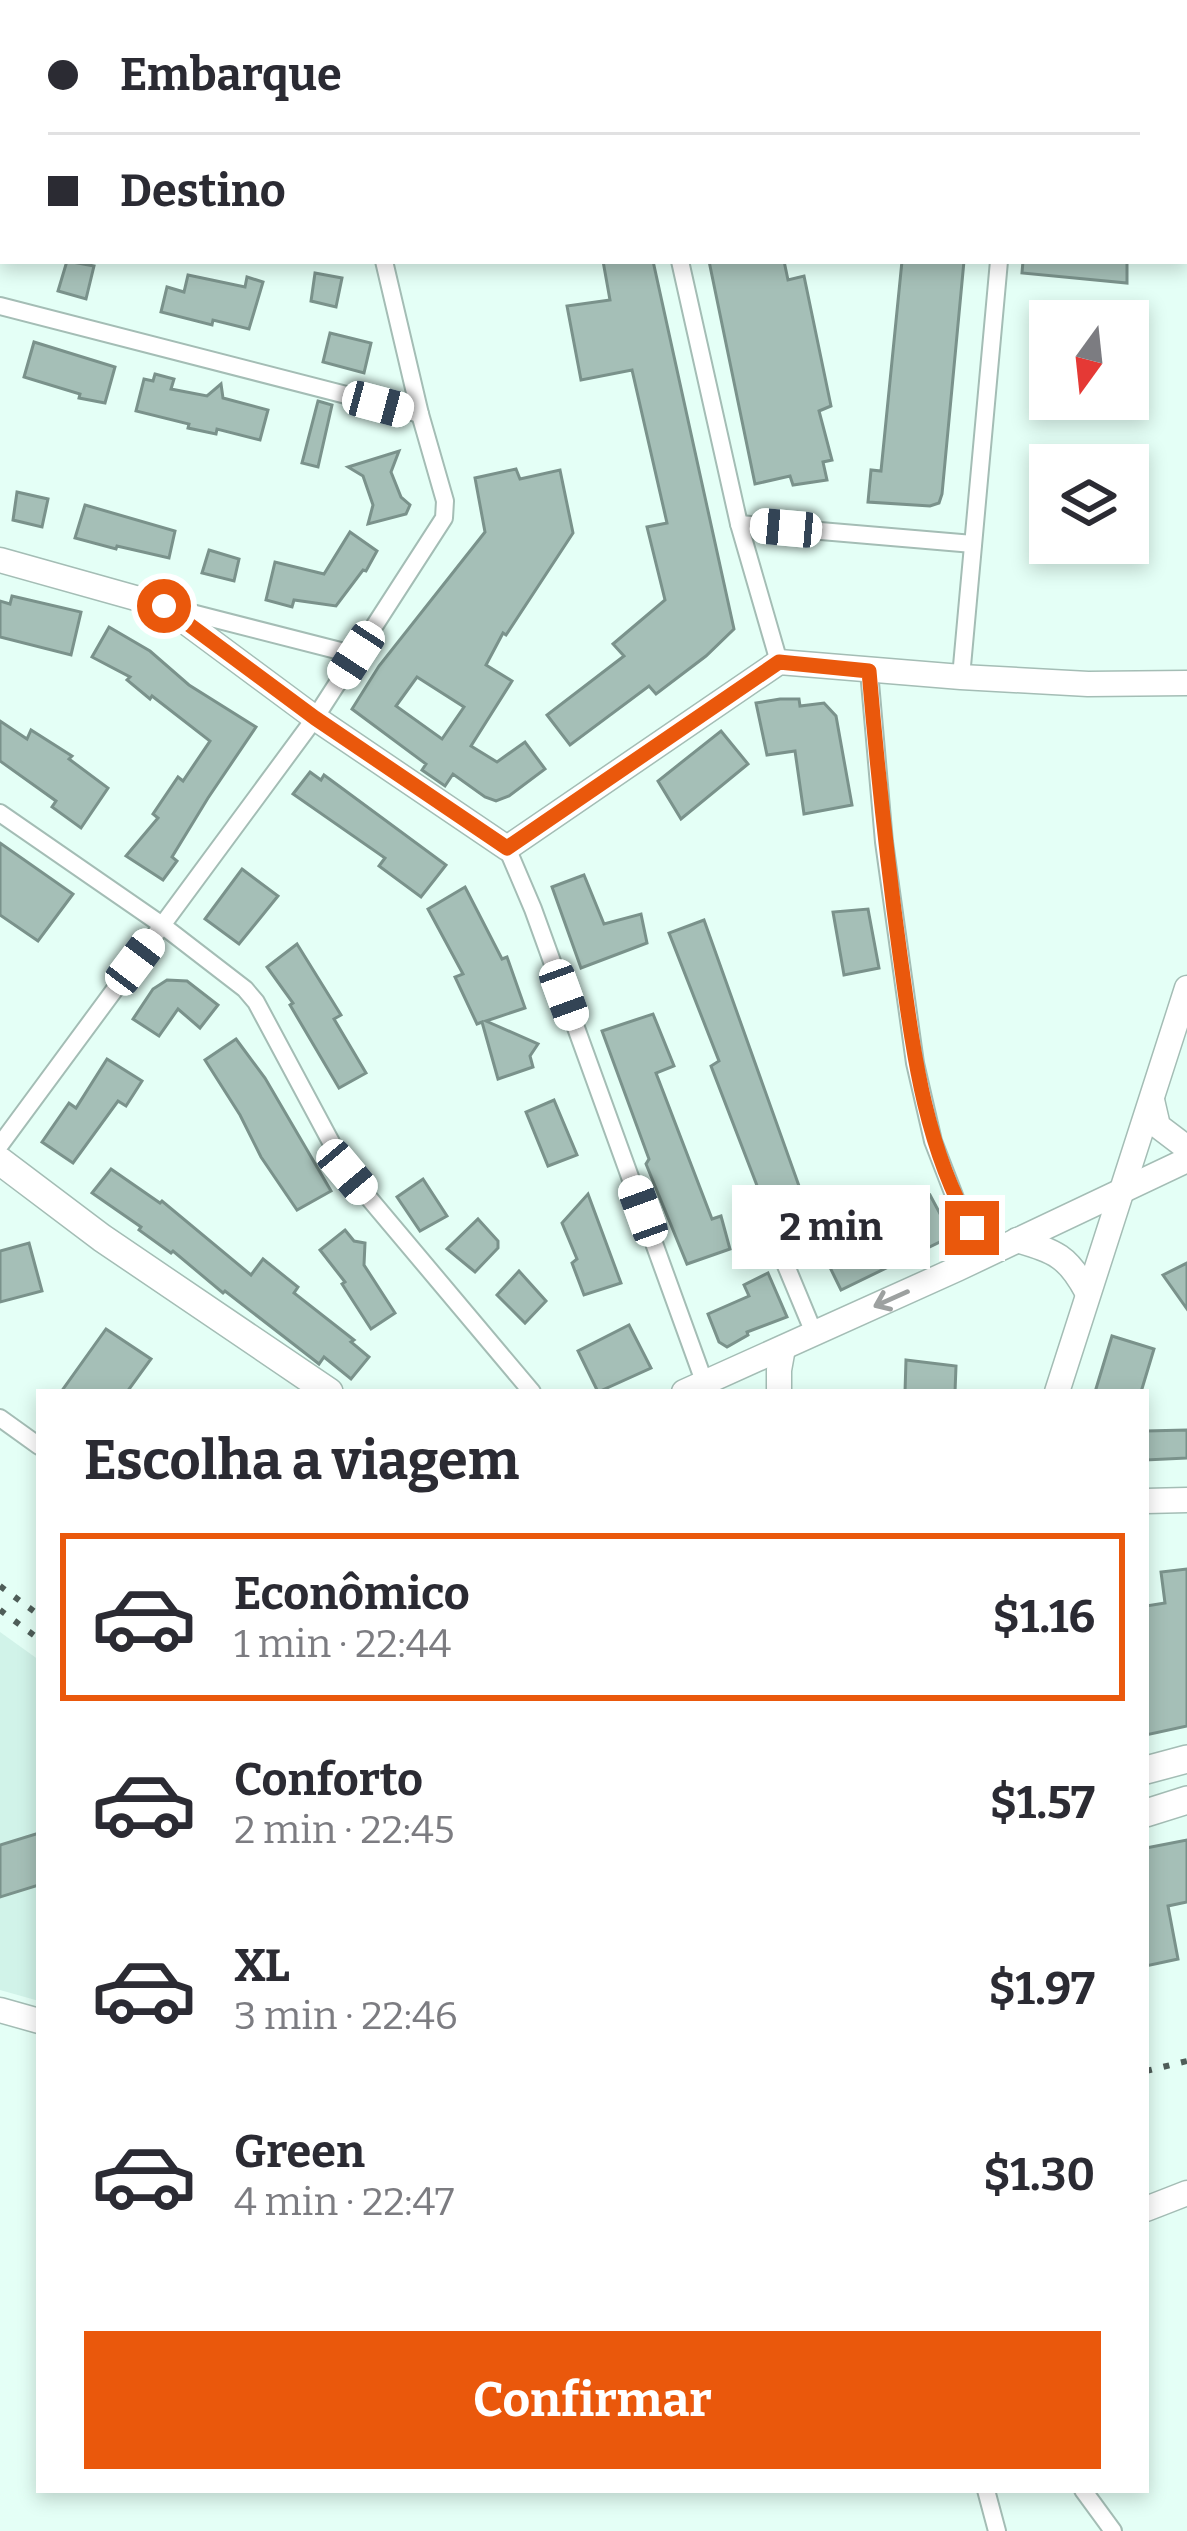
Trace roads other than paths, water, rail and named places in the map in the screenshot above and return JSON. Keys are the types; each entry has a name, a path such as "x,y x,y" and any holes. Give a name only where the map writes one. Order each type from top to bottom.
{"main road":[{"path":"0,1161 319,1389"},
{"path":"1149,1769 1181,1761 1187,1797 1149,1813"}],"street":[{"path":"0,1145 315,718 444,518 446,501 385,264"},
{"path":"681,264 739,524 779,662"},
{"path":"961,677 999,264"},
{"path":"0,306 420,414"},
{"path":"739,524 973,544"},
{"path":"0,560 356,655"},
{"path":"164,606 315,718 507,848 533,909 695,1388 1187,1160"},
{"path":"507,848 779,662 1088,684 1187,682"},
{"path":"869,671 884,842 915,1063 933,1142 957,1203 986,1254"},
{"path":"0,813 245,989 347,1172 529,1389"},
{"path":"1058,1389 1187,988"},
{"path":"1151,1095 1158,1126 1187,1148"},
{"path":"767,1220 814,1333"},
{"path":"1018,1240 1074,1267 1087,1292"},
{"path":"779,1389 783,1348"},
{"path":"0,1418 36,1444"},
{"path":"1149,1501 1187,1500"},
{"path":"0,2010 36,2020"},
{"path":"1149,2208 1187,2193"},
{"path":"987,2493 997,2531"},
{"path":"1085,2493 1113,2531"}],"railway":[{"path":"0,1586 36,1613"},
{"path":"0,1610 36,1637"},
{"path":"1149,2070 1187,2061"}]}
